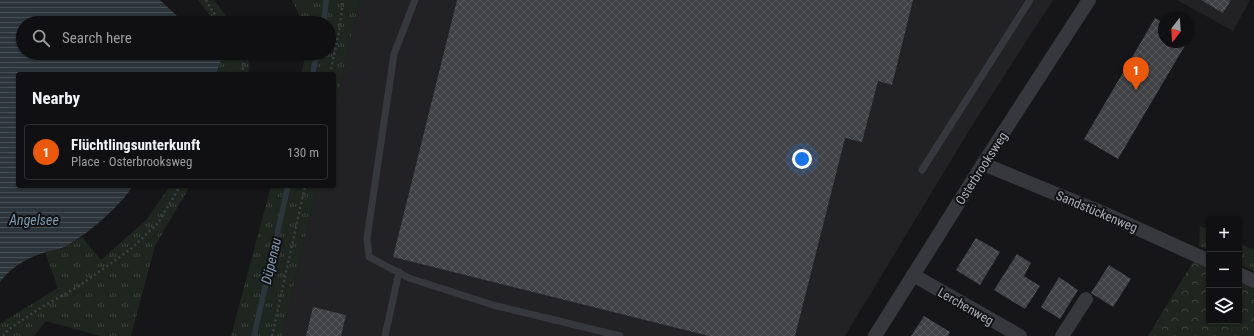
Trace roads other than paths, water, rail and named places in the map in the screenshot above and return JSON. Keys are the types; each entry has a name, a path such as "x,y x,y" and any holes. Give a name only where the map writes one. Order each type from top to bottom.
{"street":[{"name":"Osterbrooksweg","path":"875,336 1089,0"},
{"name":"Sandstückenweg","path":"984,164 1103,213 1206,260"},
{"name":"Lerchenweg","path":"913,275 1020,336"},
{"path":"1242,275 1254,281"},
{"path":"1062,336 1086,299"}],"lane":[{"path":"415,0 394,54 367,238 369,257 409,278 493,305 620,336"},
{"path":"922,170 1030,0"},
{"path":"386,336 398,272"}],"water":[{"name":"Angelsee","path":"0,0 160,0 177,16 16,16 16,60 221,60 217,72 16,72 16,188 132,188 120,203 92,229 62,248 48,251 27,260 15,267 0,282"}],"waterway":[{"name":"Düpenau","path":"325,16 326,0"},
{"name":"Düpenau","path":"313,72 316,60"},
{"name":"Düpenau","path":"254,336 288,188"}],"place":[{"name":"Flüchtlingsunterkunft","path":"1136,90"}]}
